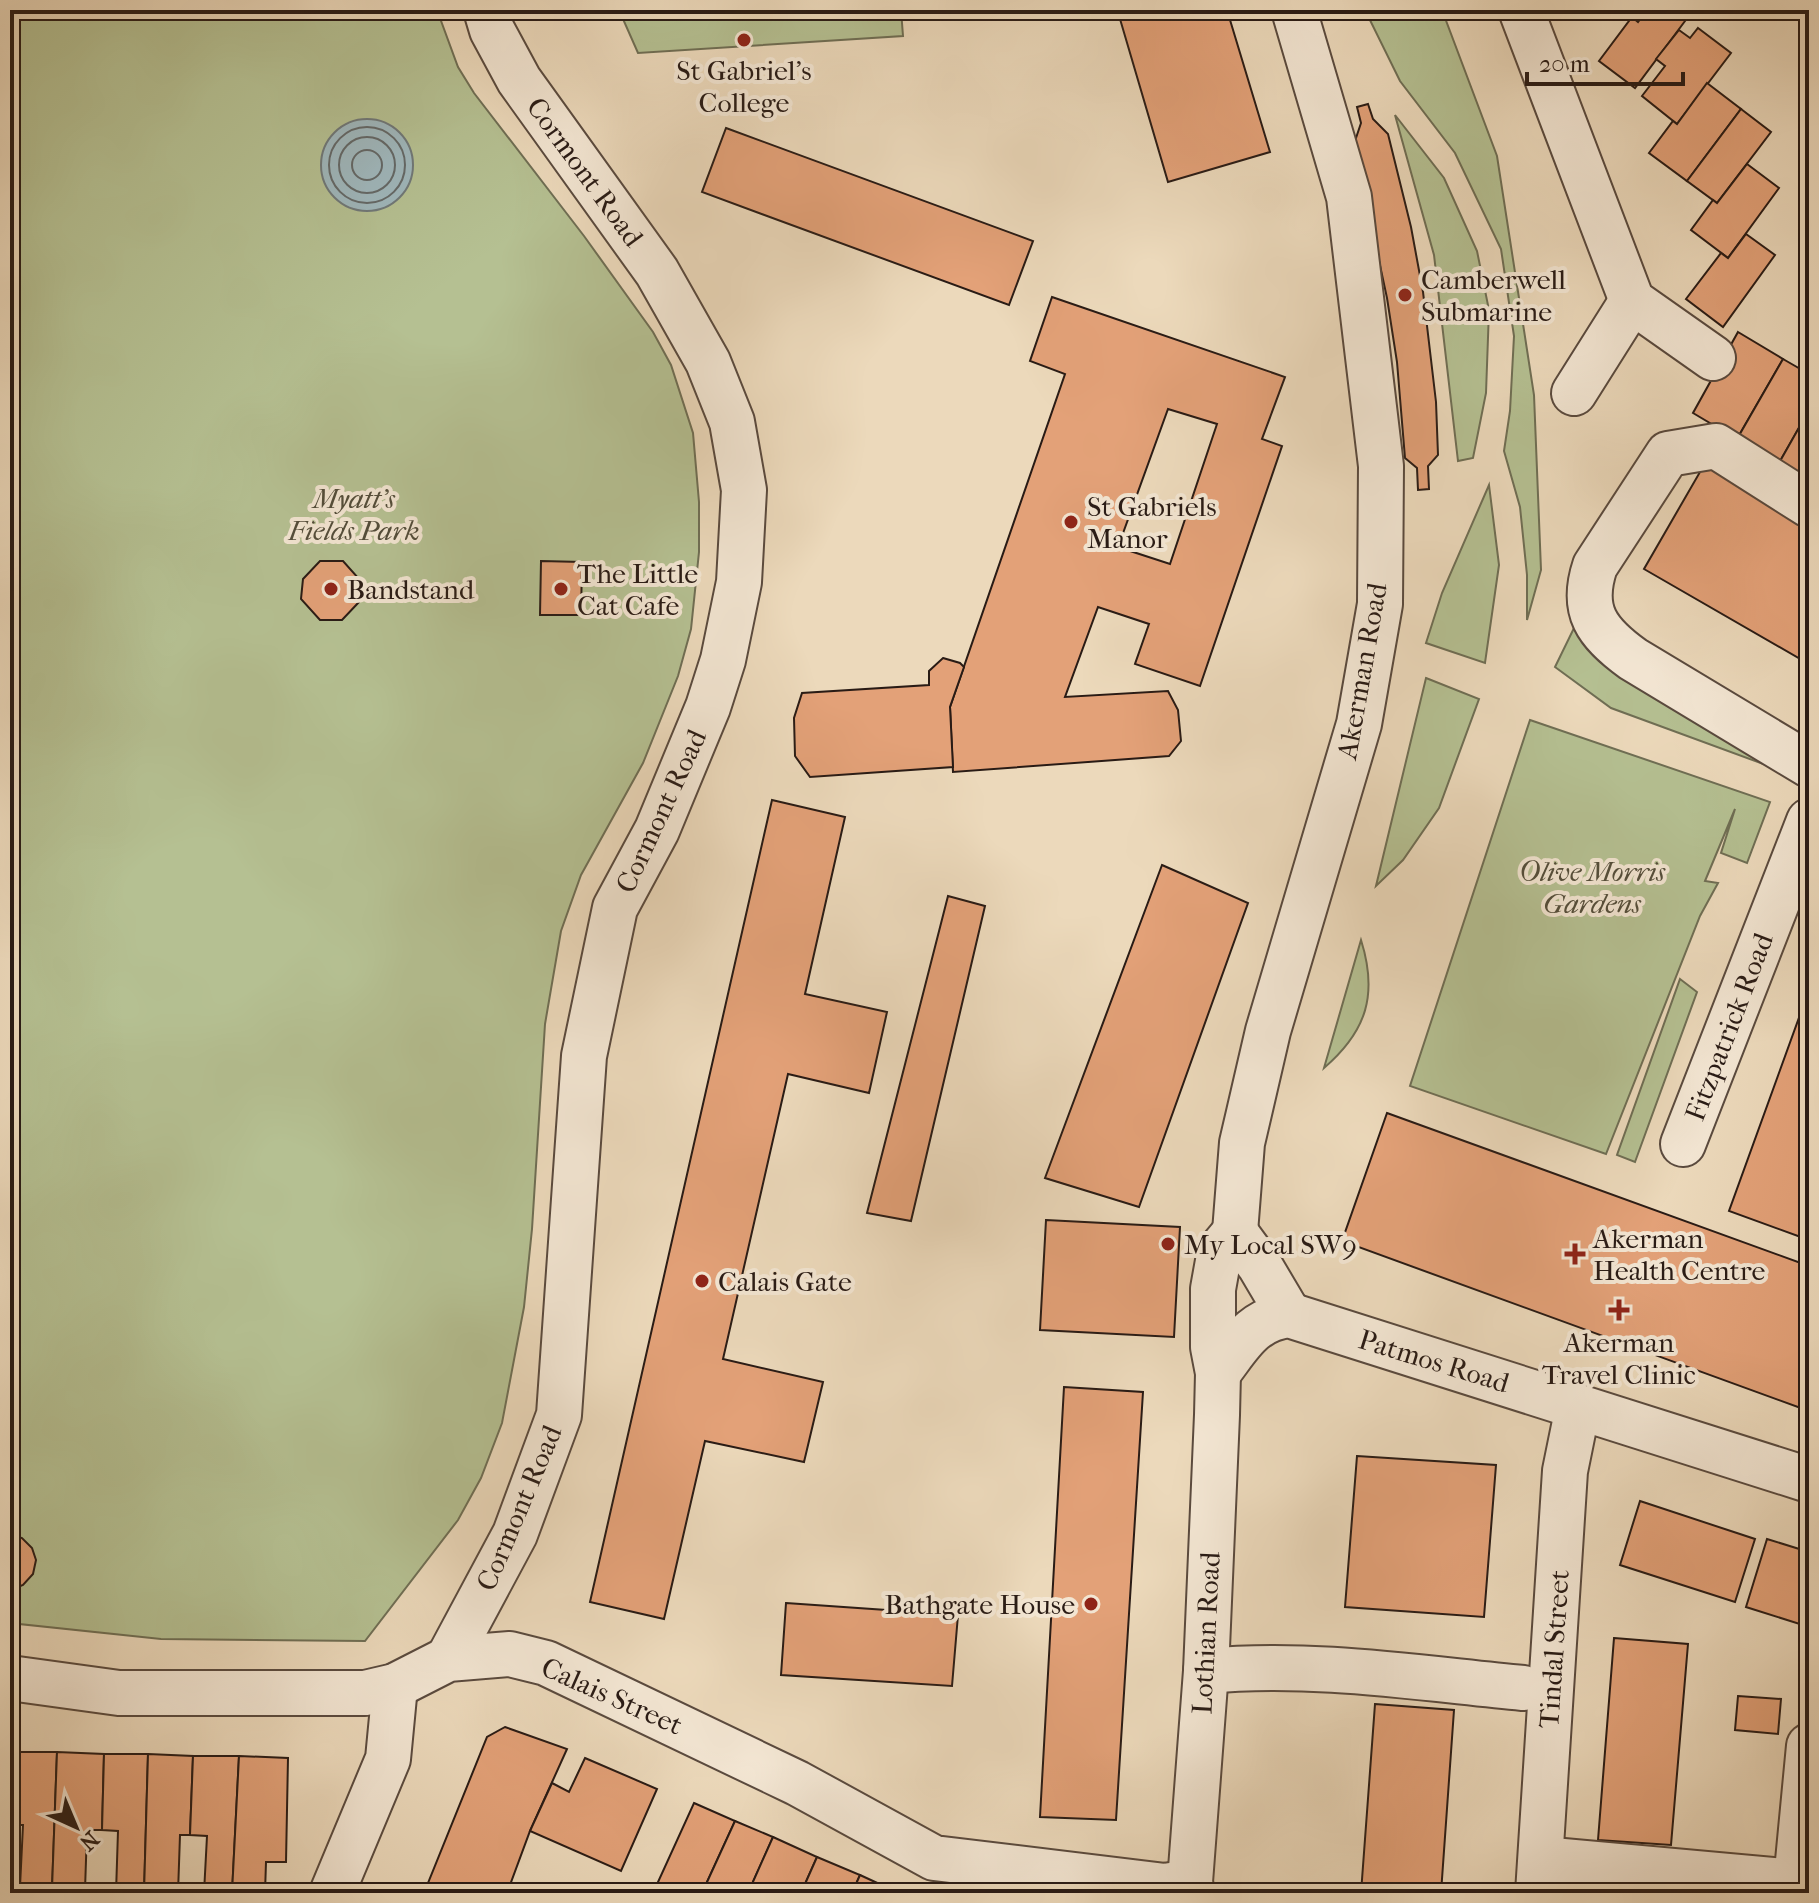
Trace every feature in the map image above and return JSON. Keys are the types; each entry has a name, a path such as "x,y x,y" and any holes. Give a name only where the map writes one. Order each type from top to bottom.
{"street":[{"name":"Cormont Road","path":"448,1659 515,1534 559,1415 584,1056 615,908 657,830 708,707 723,660 739,582 744,490 732,422 708,362 683,314 657,272 519,80 492,30 486,10"},
{"name":"Akerman Road","path":"1235,1232 1242,1143 1268,1031 1359,724 1380,604 1381,466 1349,197 1294,10"},
{"path":"1521,10 1632,301 1713,358"},
{"path":"1574,393 1632,301"},
{"path":"1809,505 1716,446 1668,454 1595,566 1589,583 1592,611 1598,628 1609,642 1809,765"},
{"name":"Fitzpatrick Road","path":"1683,1144 1809,821"},
{"path":"1218,1373 1257,1324 1289,1315 1260,1266 1235,1232"},
{"name":"Lothian Road","path":"1191,1888 1206,1671 1218,1373 1213,1347 1213,1289 1220,1250 1235,1232"},
{"name":"Patmos Road","path":"1289,1315 1809,1480"},
{"name":"Tindal Street","path":"1540,1876 1565,1471 1578,1407"},
{"name":"Calais Street","path":"10,1678 119,1693 365,1693 395,1686 448,1659 510,1654 546,1663 797,1783 934,1858 1191,1888"},
{"path":"1206,1671 1255,1668 1334,1670 1523,1688"},
{"path":"332,1893 388,1759 395,1686"},
{"path":"1540,1876 1796,1882 1809,1746"}],"green space":[{"name":"Myatt's Fields Park","path":"10,10 437,10 458,67 474,93 653,332 671,365 693,433 699,502 699,552 691,629 678,676 643,763 581,875 561,931 545,1024 524,1307 502,1423 481,1478 458,1520 365,1641 161,1639 10,1623"},
{"path":"619,10 901,10 903,36 638,53"},
{"path":"1365,10 1442,10 1497,156 1534,395 1541,570 1527,620 1527,575 1520,507 1504,451 1510,411 1514,336 1501,249 1455,153 1400,81"},
{"path":"1395,115 1444,178 1477,251 1489,310 1486,393 1473,458 1458,461 1434,255"},
{"path":"1489,485 1499,565 1485,663 1426,643 1442,593"},
{"path":"1575,626 1777,769 1611,708 1555,667"},
{"path":"1426,678 1479,699 1439,808 1403,860 1376,886"},
{"name":"Olive Morris Gardens","path":"1530,720 1770,802 1747,863 1721,853 1735,809 1705,881 1718,883 1700,916 1606,1154 1410,1086"},
{"path":"1361,940 1368,978 1365,1010 1350,1040 1324,1068"},
{"path":"1680,979 1697,992 1635,1162 1617,1155"}],"water":[{"path":"367,119 384,123 399,133 409,148 413,165 409,182 399,197 384,207 367,211 350,207 335,197 325,182 321,165 325,148 335,133 350,123"}],"building":[{"path":"1141,10 1227,10 1270,152 1168,182 1120,19"},
{"path":"1647,10 1679,10 1688,17 1635,88 1599,61 1632,17 1638,22"},
{"path":"1698,28 1731,53 1677,124 1642,96 1665,66 1656,59 1679,30 1690,38"},
{"path":"1707,83 1741,109 1687,181 1649,153 1673,121 1677,124"},
{"name":"Camberwell Submarine","path":"1368,104 1373,119 1388,134 1423,292 1436,402 1438,455 1428,466 1429,489 1418,490 1417,468 1405,458 1397,362 1387,298 1354,144 1361,123 1357,107"},
{"path":"1741,109 1771,132 1717,203 1687,181"},
{"path":"726,128 1033,241 1009,305 702,192"},
{"path":"1747,164 1779,188 1728,258 1691,230 1713,200 1717,203"},
{"path":"1746,234 1775,255 1723,327 1686,299 1721,253 1728,258"},
{"name":"St Gabriels Manor","path":"1052,297 1285,377 1262,439 1282,446 1200,686 1135,664 1149,624 1098,607 1065,697 1168,691 1178,710 1181,741 1169,756 953,772 950,707 1065,374 1030,361","holes":["1168,409 1217,424 1170,564 1118,547"]},
{"path":"1738,332 1783,359 1737,439 1693,413"},
{"path":"1783,359 1809,374 1809,410 1779,463 1737,439"},
{"path":"1809,410 1809,479 1779,463"},
{"path":"1704,465 1809,526 1809,664 1644,569"},
{"name":"Bandstand","path":"320,561 343,561 360,580 359,602 342,620 320,620 301,599 303,579"},
{"name":"The Little Cat Cafe","path":"541,561 582,562 581,615 540,615"},
{"path":"943,658 964,667 950,707 953,767 810,777 795,756 794,718 802,693 929,685 929,671"},
{"name":"Calais Gate","path":"772,800 845,817 805,994 887,1012 869,1093 788,1074 723,1359 823,1382 804,1462 705,1441 664,1619 590,1602"},
{"path":"1162,865 1248,903 1139,1207 1045,1178"},
{"path":"948,896 985,906 911,1221 867,1213"},
{"path":"1809,990 1809,1240 1729,1211"},
{"name":"Akerman Health Centre","path":"1387,1113 1809,1266 1809,1411 1342,1241"},
{"path":"1046,1220 1180,1227 1174,1337 1040,1330"},
{"name":"Bathgate House","path":"1064,1387 1143,1392 1116,1820 1040,1817"},
{"path":"1357,1456 1496,1465 1484,1617 1345,1607"},
{"path":"1640,1501 1755,1539 1735,1602 1620,1565"},
{"path":"10,1534 22,1538 32,1548 36,1560 33,1574 23,1585 11,1590"},
{"path":"1767,1539 1809,1552 1809,1627 1746,1607"},
{"path":"786,1603 958,1615 952,1686 781,1675"},
{"path":"1614,1638 1688,1644 1671,1845 1598,1840"},
{"path":"1738,1696 1781,1699 1778,1734 1735,1730"},
{"path":"1375,1704 1454,1710 1441,1893 1361,1893"},
{"path":"505,1727 567,1749 530,1831 507,1893 424,1893 487,1737"},
{"path":"10,1752 17,1752 13,1825 10,1825"},
{"path":"17,1752 57,1752 52,1889 20,1887 23,1825 13,1825"},
{"path":"57,1752 104,1754 102,1830 87,1830 85,1890 52,1889"},
{"path":"104,1754 148,1754 144,1893 116,1893 118,1831 102,1830"},
{"path":"148,1754 193,1756 190,1835 180,1835 178,1893 144,1893"},
{"path":"193,1756 239,1756 232,1893 204,1893 207,1836 190,1835"},
{"path":"239,1756 288,1758 286,1862 266,1862 265,1893 232,1893"},
{"path":"585,1758 657,1789 621,1871 530,1831 552,1783 569,1792"},
{"path":"694,1803 735,1821 702,1893 653,1893"},
{"path":"735,1821 773,1837 748,1893 702,1893"},
{"path":"773,1837 817,1857 801,1893 748,1893"},
{"path":"817,1857 860,1875 852,1893 801,1893"},
{"path":"860,1875 899,1893 852,1893"}],"place":[{"name":"St Gabriel's College","path":"744,40"},
{"name":"Camberwell Submarine","path":"1405,295"},
{"name":"St Gabriels Manor","path":"1071,522"},
{"name":"Bandstand","path":"331,589"},
{"name":"The Little Cat Cafe","path":"561,589"},
{"name":"My Local SW9","path":"1168,1244"},
{"name":"Akerman Health Centre","path":"1575,1254"},
{"name":"Calais Gate","path":"702,1281"},
{"name":"Akerman Travel Clinic","path":"1619,1310"},
{"name":"Bathgate House","path":"1091,1604"}]}
